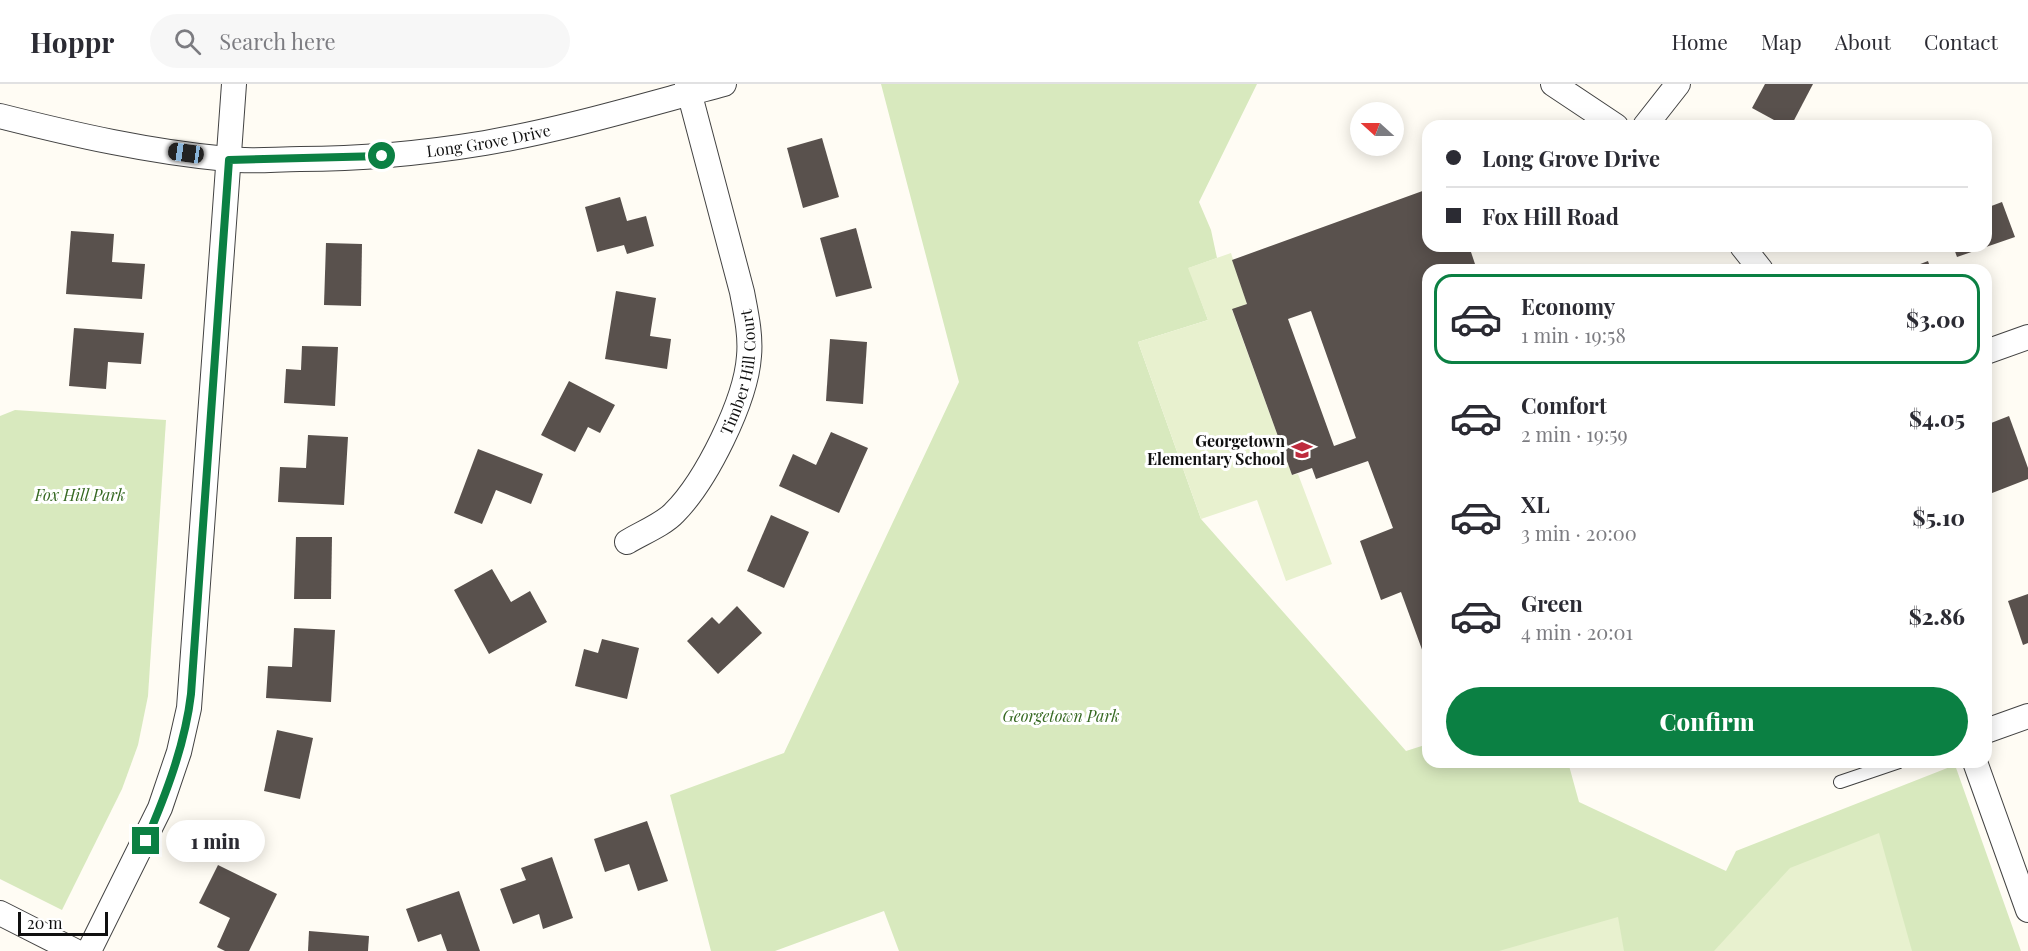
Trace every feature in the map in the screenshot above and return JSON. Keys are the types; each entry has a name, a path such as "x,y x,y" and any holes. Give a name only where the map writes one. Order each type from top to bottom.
{"street":[{"path":"89,951 160,808 179,752 189,708 234,84"},
{"name":"Long Grove Drive","path":"0,116 99,140 229,160 338,158 431,151 544,130 688,89 724,84"},
{"path":"1553,84 1608,120"},
{"path":"1650,120 1678,84"},
{"name":"Timber Hill Court","path":"627,542 673,515 698,481 736,409 744,387 749,356 748,326 742,292 688,89"},
{"path":"1747,252 1756,264"},
{"path":"1992,350 2028,336"},
{"path":"1992,729 2028,716"},
{"path":"1977,768 2028,910"},
{"path":"0,913 75,951"}],"lane":[{"path":"1840,782 1881,768"}],"green space":[{"name":"Georgetown Park","path":"881,84 1257,84 1199,202 1211,230 1217,258 1189,268 1208,320 1138,342 1201,519 1406,751 1422,746 1422,768 1570,768 1579,802 1726,871 1736,851 1947,768 1956,768 2021,951 899,951 884,911 775,951 711,951 670,795 784,753 959,382"},
{"path":"1231,253 1247,304 1232,310 1292,475 1298,474 1332,564 1286,581 1257,500 1201,519 1138,342 1208,320 1188,268"},
{"name":"Fox Hill Park","path":"15,410 166,420 148,696 138,745 122,789 62,910 0,879 0,416"},
{"path":"1879,833 1912,951 1714,951 1790,868"},
{"path":"1618,917 1624,951 1499,951"}],"building":[{"path":"1765,84 1813,84 1794,120 1774,120 1752,108"},
{"path":"822,138 839,197 803,208 787,148"},
{"path":"1422,191 1422,252 1471,252 1475,264 1422,264 1422,650 1401,592 1381,600 1360,541 1393,528 1368,461 1316,479 1312,468 1292,475 1232,309 1247,304 1232,260","holes":["1311,311 1356,438 1334,446 1288,319"]},
{"path":"620,197 627,221 646,216 654,246 627,254 624,245 597,252 585,207"},
{"path":"2002,202 2015,237 1992,245 1992,206"},
{"path":"856,228 872,288 836,297 820,238"},
{"path":"71,231 114,234 112,262 145,264 142,299 66,294"},
{"path":"326,243 362,244 361,306 324,305"},
{"path":"1955,252 1972,252 1957,257"},
{"path":"616,291 656,298 650,336 671,339 667,369 605,359"},
{"path":"74,328 144,333 141,364 108,362 106,389 69,386"},
{"path":"830,339 867,342 863,404 826,401"},
{"path":"302,346 338,347 335,406 284,403 286,369 301,370"},
{"path":"569,381 615,405 600,433 588,427 575,452 541,435"},
{"path":"2009,416 2028,468 2028,479 1992,493 1992,423"},
{"path":"831,432 868,448 839,513 779,486 793,454 816,465"},
{"path":"308,435 348,437 344,505 278,502 280,467 306,468"},
{"path":"478,449 543,474 531,504 496,490 482,524 454,513"},
{"path":"771,515 809,532 784,588 747,571"},
{"path":"296,537 332,537 331,599 294,599"},
{"path":"492,569 511,602 530,591 547,622 489,654 454,590"},
{"path":"2028,594 2028,643 2023,645 2008,601"},
{"path":"737,606 762,633 718,674 687,641 712,617 719,624"},
{"path":"294,628 335,630 331,702 266,698 268,666 292,667"},
{"path":"602,639 639,648 627,699 575,686 584,649 598,653"},
{"path":"277,730 313,738 300,799 264,791"},
{"path":"647,821 668,881 638,891 629,864 605,872 594,839"},
{"path":"552,857 573,918 543,929 539,914 513,924 500,889 526,880 521,868"},
{"path":"218,865 277,894 249,951 225,951 217,947 230,918 199,903"},
{"path":"459,891 480,951 447,951 441,934 418,942 406,909"},
{"path":"309,931 369,936 368,951 308,951"}],"place":[{"name":"Georgetown Elementary School","path":"1302,450"}],"route":[{"path":"146,841 179,752 191,694 229,160 382,156"}]}
